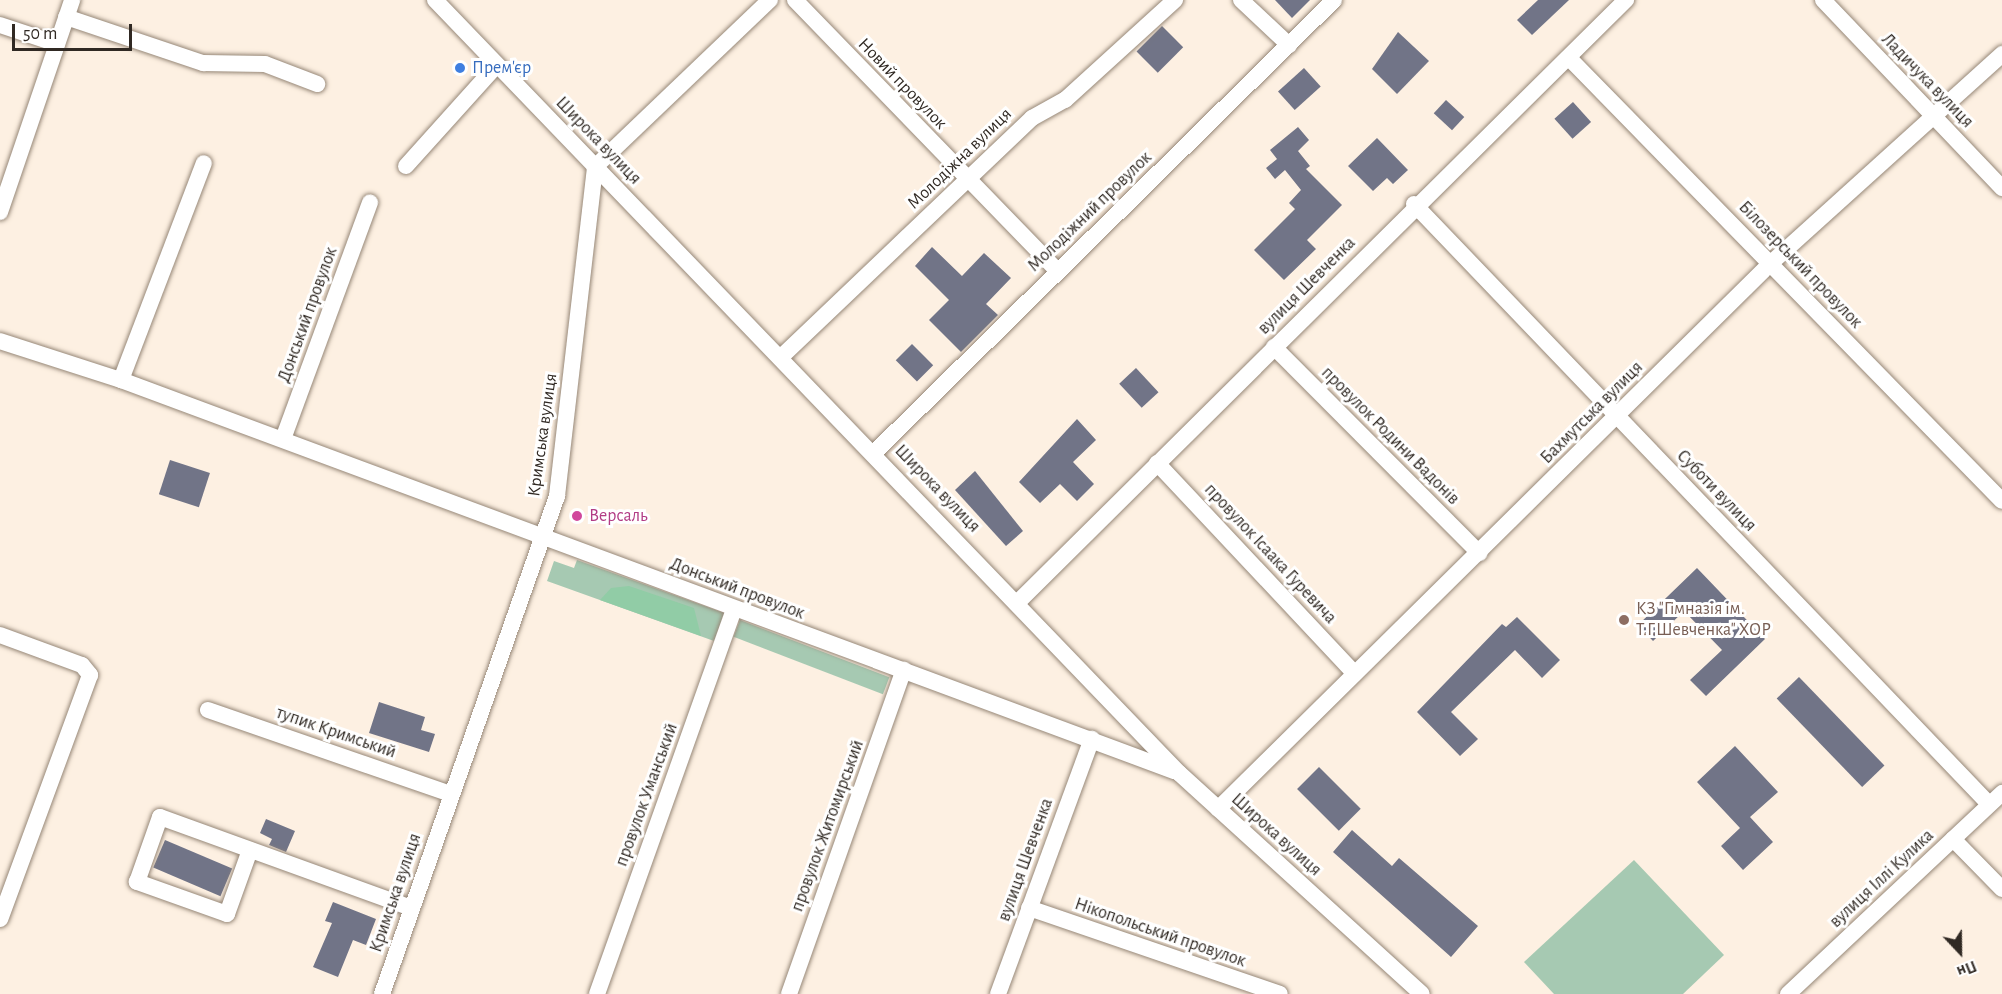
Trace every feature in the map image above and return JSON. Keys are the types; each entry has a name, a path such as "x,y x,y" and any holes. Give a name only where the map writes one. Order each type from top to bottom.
{"street":[{"path":"0,212 72,0"},
{"name":"Широка вулиця","path":"435,0 780,358 875,452 1179,773 1422,994"},
{"path":"595,167 770,0"},
{"name":"Новий провулок","path":"795,0 967,180 1058,271"},
{"name":"Молодіжна вулиця","path":"780,358 967,180 1175,0"},
{"path":"1241,0 1289,45"},
{"name":"Молодіжний провулок","path":"875,452 1334,0"},
{"name":"вулиця Шевченка","path":"1018,602 1414,204 1569,58 1626,0"},
{"name":"Ладичука вулиця","path":"1823,0 2002,188"},
{"path":"66,17 203,63 266,64 317,84"},
{"path":"0,25 57,44"},
{"name":"Бахмутська вулиця","path":"1218,809 1771,263 1935,118 2002,54"},
{"name":"Білозерський провулок","path":"1569,58 2002,501"},
{"path":"406,166 497,65"},
{"path":"121,380 204,164"},
{"name":"Кримська вулиця","path":"382,994 556,496 595,167"},
{"name":"Донський провулок","path":"283,439 370,203"},
{"name":"Суботи вулиця","path":"1414,204 1989,804"},
{"name":"Донський провулок","path":"0,341 121,380 283,439 542,535 734,610 904,670 1179,773"},
{"name":"провулок Родини Вадонів","path":"1274,347 1479,553"},
{"name":"провулок Ісаака Гуревича","path":"1156,463 1354,673"},
{"name":"провулок Уманський","path":"597,994 734,610"},
{"path":"0,635 82,664 90,675 0,920"},
{"name":"провулок Житомирський","path":"789,994 904,670"},
{"name":"тупик Кримський","path":"208,710 450,794"},
{"name":"вулиця Шевченка","path":"998,994 1092,739"},
{"name":"вулиця Іллі Кулика","path":"1788,994 2002,793"},
{"path":"250,850 227,914 136,882 160,817 412,908"},
{"path":"1953,839 2002,889"},
{"name":"Нікопольський провулок","path":"1029,908 1280,994"}],"green space":[{"path":"577,560 724,613 714,641 547,581 554,561 574,568"},
{"path":"629,586 694,608 701,636 600,600 611,588"},
{"path":"740,620 889,677 883,694 734,637"},
{"path":"1634,860 1724,955 1683,994 1554,994 1524,962"}],"building":[{"path":"1275,0 1310,0 1292,18"},
{"path":"1538,0 1569,0 1532,35 1517,20"},
{"path":"1162,26 1183,47 1158,73 1137,51"},
{"path":"1398,32 1429,61 1397,94 1372,69"},
{"path":"1304,68 1321,87 1295,110 1278,91"},
{"path":"1446,100 1464,117 1452,130 1434,113"},
{"path":"1573,102 1591,122 1572,139 1554,119"},
{"path":"1298,127 1309,140 1298,151 1310,166 1306,169 1342,205 1307,240 1316,249 1284,280 1254,250 1295,209 1289,203 1301,190 1285,170 1275,179 1266,168 1277,159 1270,150"},
{"path":"1377,138 1408,170 1393,184 1387,178 1373,191 1348,166"},
{"path":"932,247 962,276 984,253 1011,278 986,304 998,315 961,352 929,320 949,300 915,266"},
{"path":"912,344 933,365 917,381 896,360"},
{"path":"1136,368 1159,392 1142,408 1119,384"},
{"path":"1077,419 1096,440 1073,462 1094,484 1077,501 1060,484 1040,503 1019,482"},
{"path":"170,460 210,473 199,507 159,494"},
{"path":"975,471 1023,531 1006,546 955,490"},
{"path":"1697,568 1765,639 1706,696 1690,680 1722,650 1684,611 1653,641 1638,625"},
{"path":"1517,617 1560,660 1542,678 1515,650 1451,712 1478,739 1460,756 1417,712 1502,624 1506,627"},
{"path":"1799,677 1884,765 1862,787 1777,699"},
{"path":"379,702 425,717 421,730 435,734 429,752 369,733"},
{"path":"1735,746 1778,792 1750,817 1773,842 1743,870 1721,846 1740,828 1697,782"},
{"path":"1319,767 1361,809 1339,831 1297,789"},
{"path":"266,819 295,831 286,852 269,845 272,839 260,833"},
{"path":"1352,830 1392,866 1399,858 1478,926 1451,957 1333,852"},
{"path":"165,840 232,869 220,896 153,868"},
{"path":"333,902 376,919 366,945 353,940 338,977 313,967 332,923 325,921"}],"place":[{"name":"Прем'єр","path":"460,68"},
{"name":"Версаль","path":"577,516"},
{"name":"КЗ \"Гімназія ім. Т.Г.Шевченка\" ХОР","path":"1624,620"}]}
